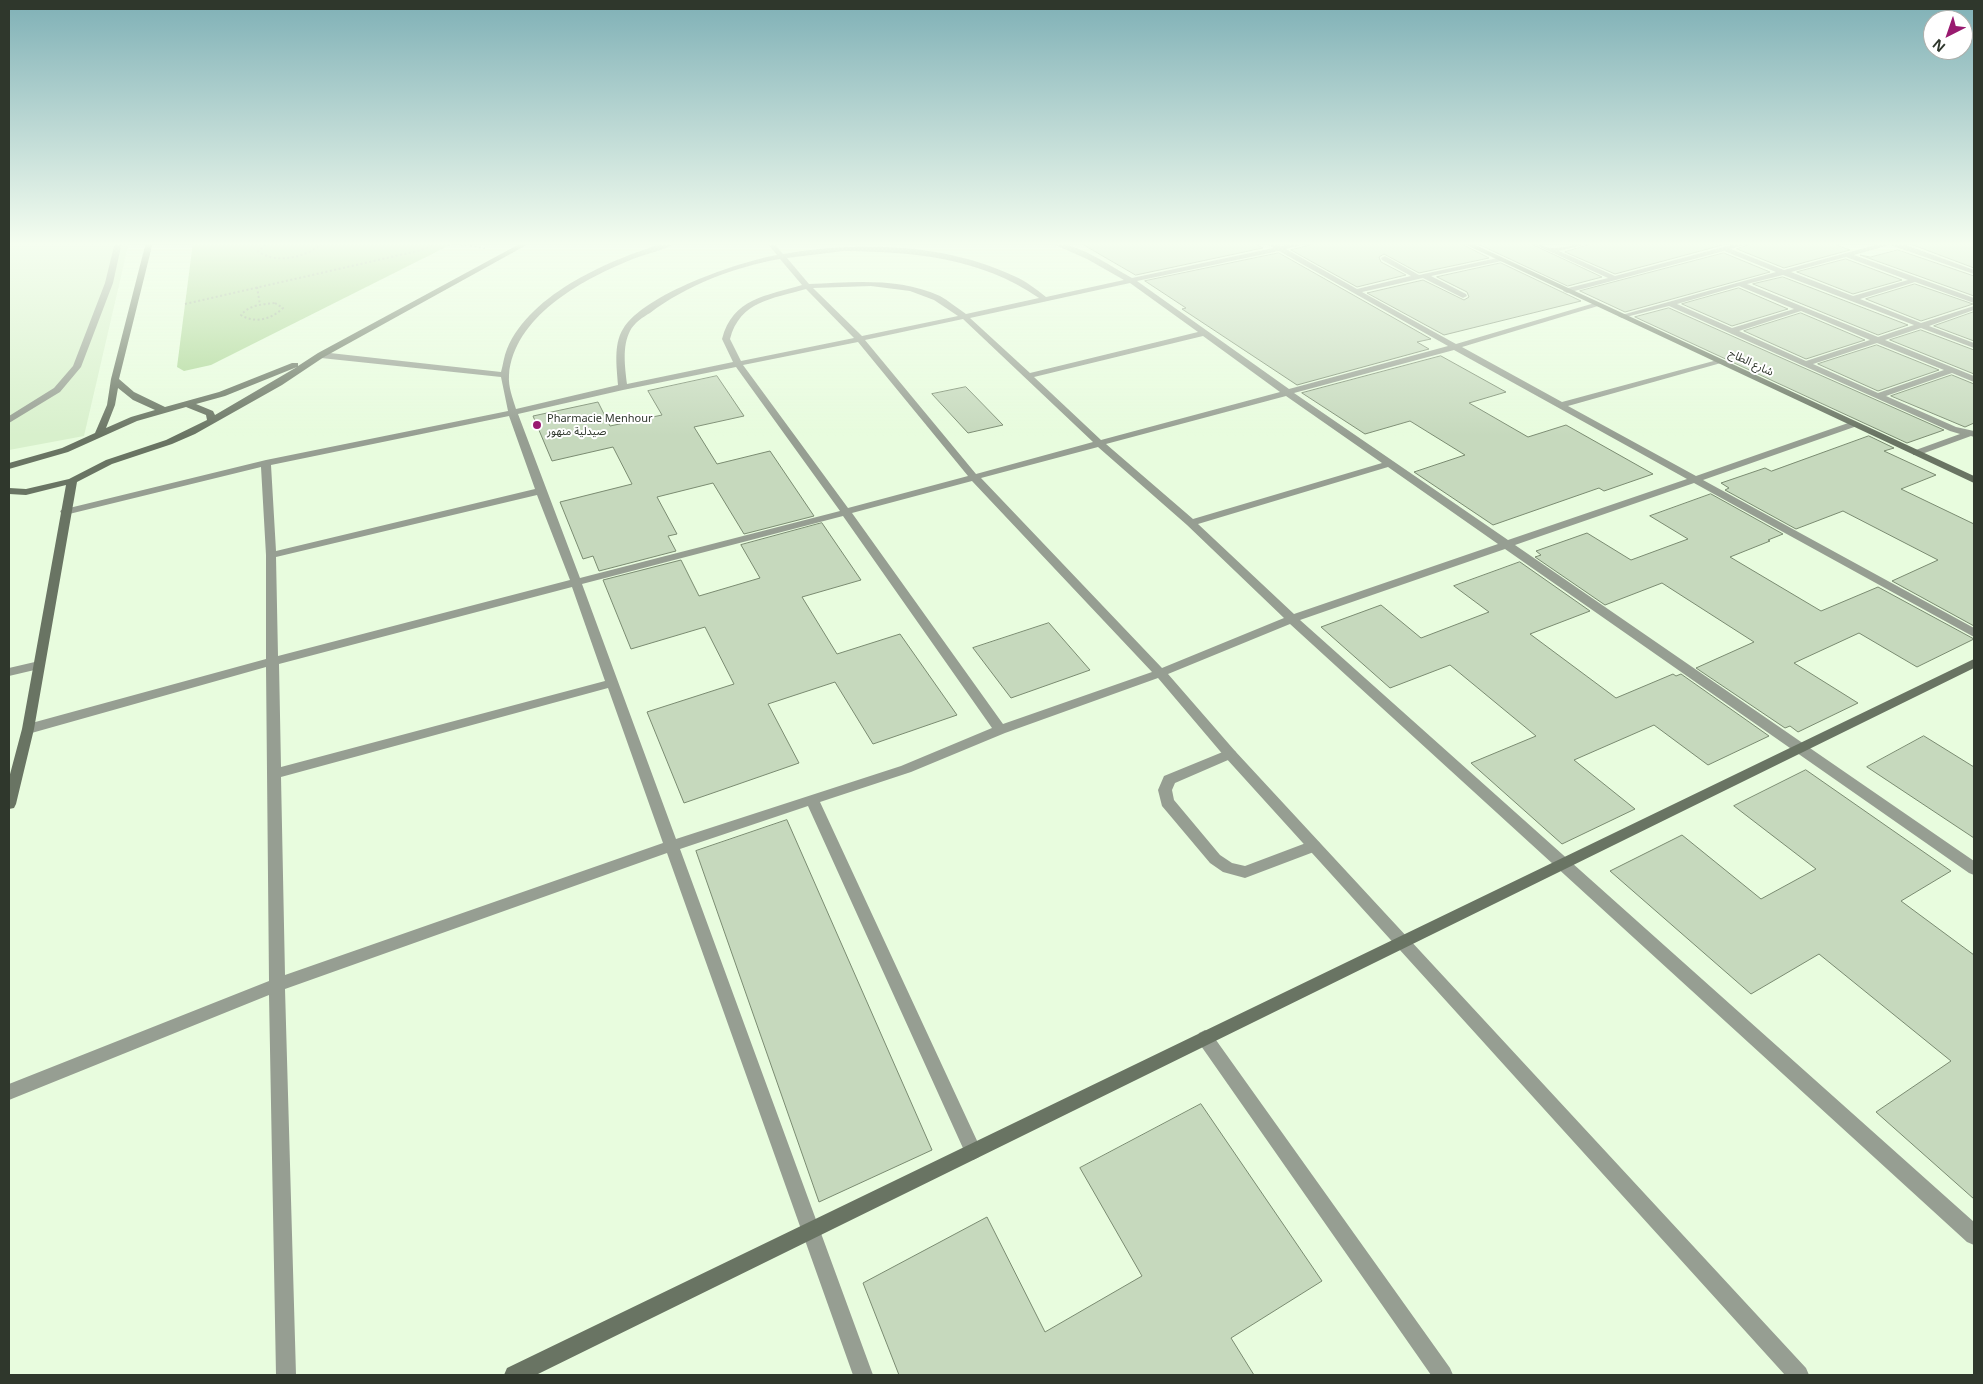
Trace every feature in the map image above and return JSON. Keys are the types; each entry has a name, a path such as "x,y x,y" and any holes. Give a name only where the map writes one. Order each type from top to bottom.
{"street":[{"path":"9,420 57,390 77,367 100,307"},
{"path":"99,435 111,406 115,379 133,307"},
{"path":"9,491 26,492 72,481 110,462 169,442 212,421 321,355 411,307"},
{"path":"545,307 528,322 512,348 505,375 512,413 576,582 863,1375"},
{"path":"623,387 620,357 626,329 652,307"},
{"path":"747,307 743,308 730,324 726,339 738,364 846,512 1000,730"},
{"path":"827,307 860,340 973,476 1160,673 1230,754 1799,1375"},
{"path":"950,307 965,317 1099,443 1191,523 1292,619 1974,1235"},
{"path":"66,512 266,463 512,413 623,387 860,340 1011,307"},
{"path":"1168,307 1974,868"},
{"path":"1383,307 1455,348 1974,632"},
{"path":"28,729 273,661 846,512 973,476 1455,348 1587,307"},
{"name":"شارع الطاح","path":"1601,307 1974,480"},
{"path":"1622,316 1656,307"},
{"path":"1678,307 1971,434"},
{"path":"1796,307 1974,379"},
{"path":"1871,307 1974,346"},
{"path":"1733,330 1800,308"},
{"path":"1808,363 1974,308"},
{"path":"1028,376 1205,333"},
{"path":"11,467 65,450 162,410 222,394 321,355 505,375"},
{"path":"1561,405 1718,361"},
{"path":"1880,395 1952,370"},
{"path":"115,379 123,390 162,410"},
{"path":"187,404 210,413 212,421"},
{"path":"9,1092 277,985 671,846 906,769 1000,730 1160,673 1292,619 1854,424"},
{"path":"1916,453 1971,434"},
{"path":"266,463 271,555 277,985 286,1375"},
{"path":"1191,523 1392,463"},
{"path":"9,804 28,729 72,481"},
{"path":"271,555 540,490"},
{"path":"514,1375 1974,663"},
{"path":"9,672 39,664"},
{"path":"274,774 612,683"},
{"path":"1230,754 1169,780 1165,790 1166,802 1214,859 1228,868 1245,872 1314,846"},
{"path":"812,800 973,1151"},
{"path":"1205,1038 1443,1375"}],"path":[{"path":"253,307 244,310 241,315 246,319 259,319 272,316 283,308 281,307"}],"shaded area":[{"path":"9,307 114,307 84,436 9,450"}],"green space":[{"path":"185,307 327,307 211,365 184,371 177,367"}],"building":[{"path":"1184,307 1374,307 1431,339 1417,342 1429,349 1297,385 1182,309 1186,308"},
{"path":"1392,307 1558,307 1444,335"},
{"path":"1613,307 1645,307 1625,312"},
{"path":"1688,307 1782,307 1788,309 1732,326"},
{"path":"1808,307 1860,307 1908,325 1878,335"},
{"path":"1885,307 1965,307 1921,321"},
{"path":"1669,308 1944,430 1907,443 1635,317"},
{"path":"1974,312 1974,341 1934,326"},
{"path":"1801,313 1865,340 1806,359 1744,331"},
{"path":"1921,330 1974,350 1974,374 1890,340"},
{"path":"1877,345 1939,370 1878,391 1818,364"},
{"path":"1441,356 1506,392 1469,403 1528,437 1566,425 1653,474 1604,491 1599,488 1493,525 1414,472 1465,455 1410,421 1365,434 1302,393"},
{"path":"1952,375 1974,384 1974,423 1965,427 1891,396"},
{"path":"717,376 744,416 694,427 717,464 770,451 814,516 744,534 713,483 657,497 677,534 668,536 676,551 599,571 593,556 583,559 560,502 632,484 613,447 552,461 533,416 598,402 610,426 662,415 648,391"},
{"path":"966,387 1003,425 968,433 932,394"},
{"path":"1869,436 1894,448 1884,451 1936,475 1901,489 1974,524 1974,626 1892,581 1938,560 1843,511 1796,529 1725,490 1729,488 1721,483 1765,468 1771,471"},
{"path":"1711,494 1783,534 1730,557 1821,611 1878,587 1974,639 1917,667 1859,633 1794,663 1858,703 1798,732 1790,726 1785,728 1696,668 1754,642 1662,583 1605,605 1535,557 1541,555 1536,551 1587,533 1631,560 1688,539 1650,516"},
{"path":"822,523 861,580 802,597 837,654 900,634 957,715 873,744 835,682 768,704 799,763 684,803 647,712 734,684 705,627 631,649 603,580 681,560 699,596 760,578 741,545"},
{"path":"1520,562 1590,611 1530,634 1616,698 1673,674 1676,676 1681,674 1769,736 1708,765 1654,725 1574,760 1635,809 1562,844 1471,763 1536,736 1450,665 1390,688 1321,627 1381,605 1421,638 1489,612 1454,586"},
{"path":"1049,623 1090,670 1011,698 973,648"},
{"path":"1924,736 1974,767 1974,838 1867,767"},
{"path":"1806,770 1951,871 1901,901 1974,955 1974,1199 1876,1112 1951,1061 1819,954 1751,994 1610,871 1682,835 1761,899 1816,869 1734,806"},
{"path":"787,820 932,1150 819,1202 696,851"},
{"path":"1201,1104 1322,1281 1231,1338 1254,1375 899,1375 863,1283 987,1217 1045,1332 1142,1276 1080,1168"}],"place":[{"name":"Pharmacie Menhour صيدلية منهور","path":"537,425"}]}
